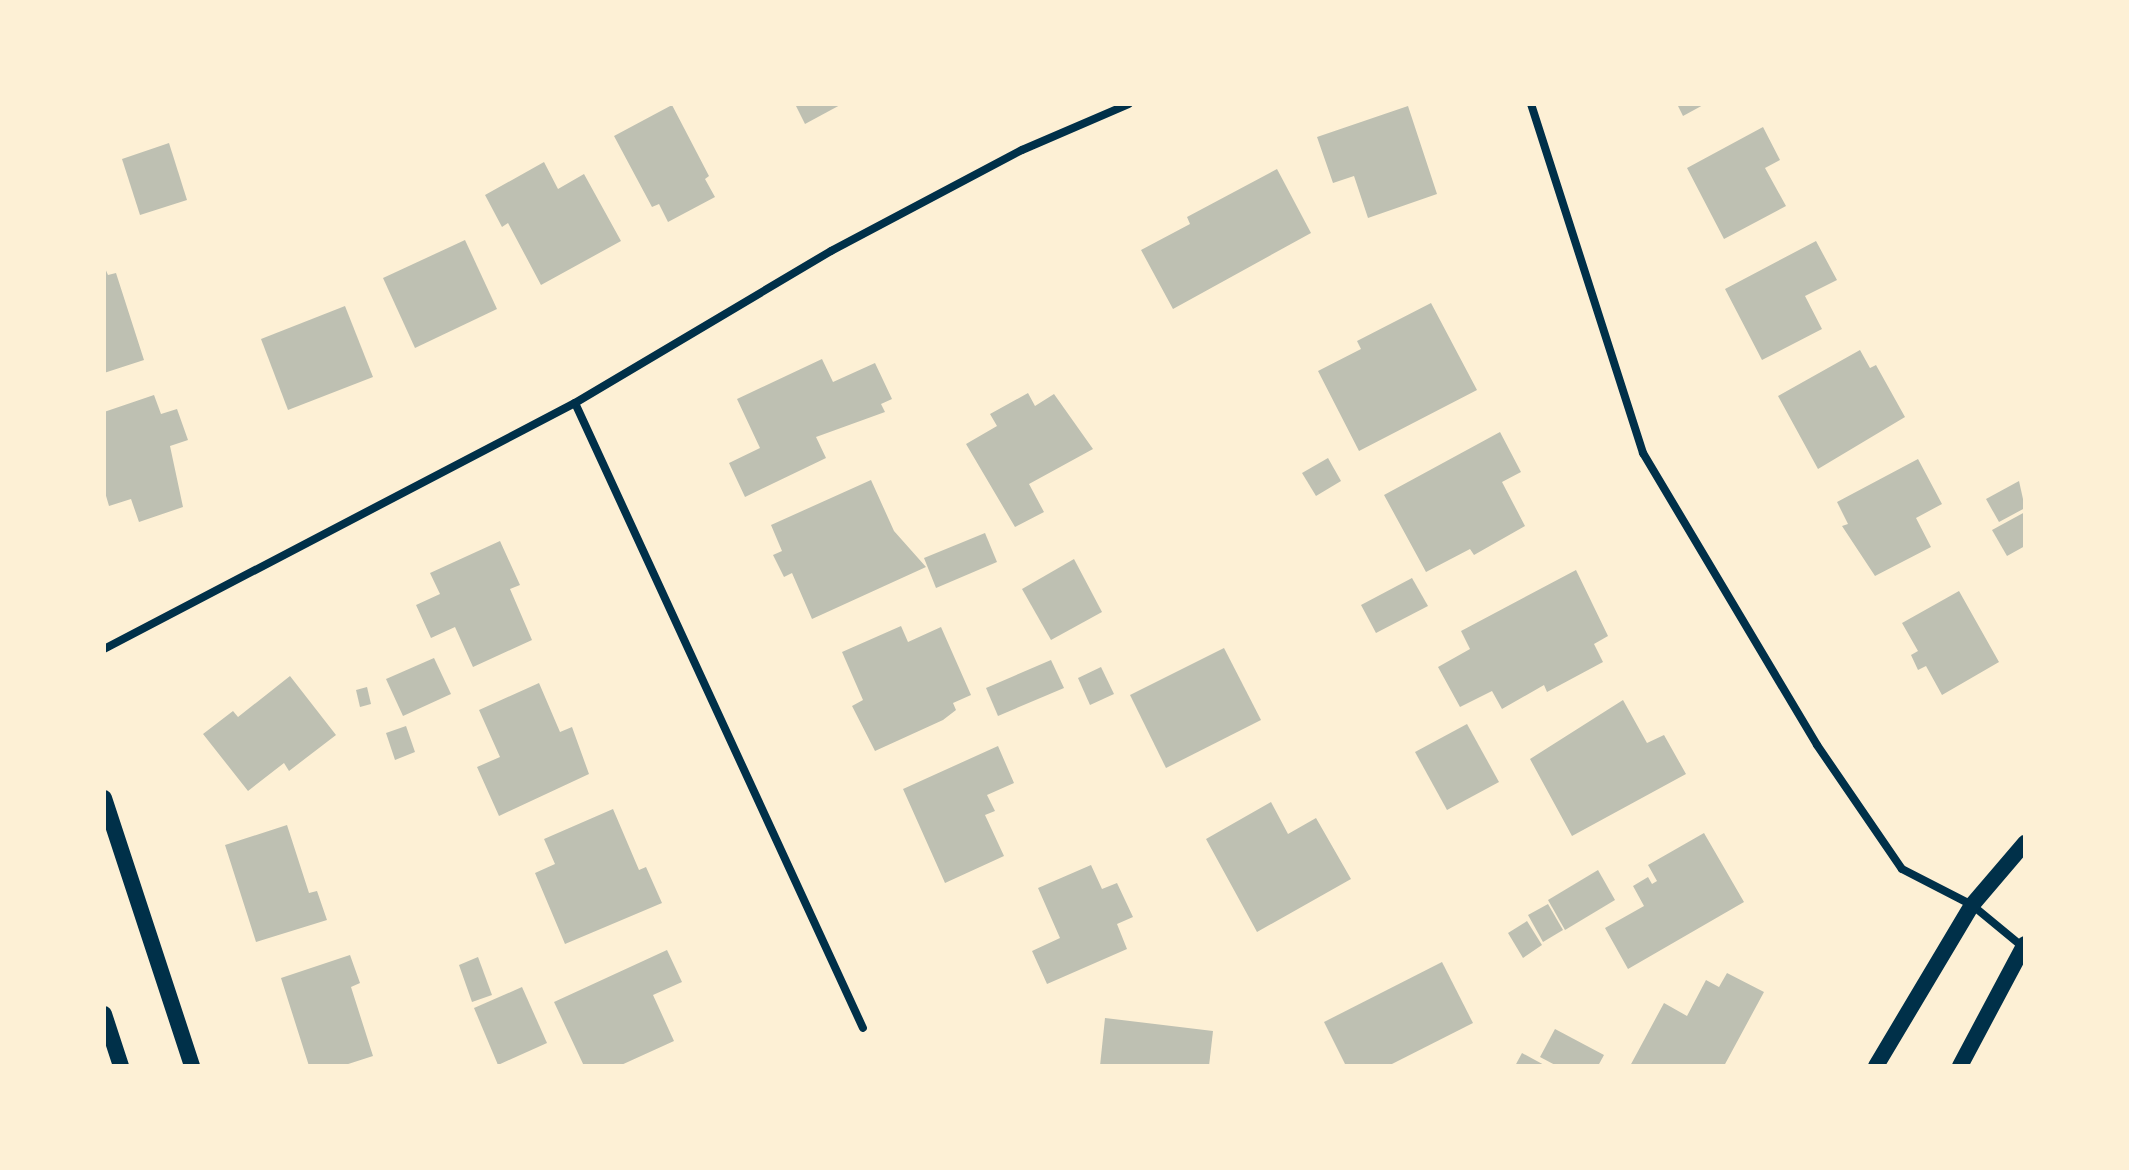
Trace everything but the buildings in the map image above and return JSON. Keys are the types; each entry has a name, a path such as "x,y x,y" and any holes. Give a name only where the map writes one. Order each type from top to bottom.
{"main road":[{"path":"104,798 192,1066"},
{"path":"1876,1066 1972,905 2025,843"},
{"path":"1960,1066 2024,945"},
{"path":"104,1014 121,1066"}],"street":[{"path":"104,649 575,403 831,251 1022,150 1129,104"},
{"path":"1531,104 1643,453 1817,745 1902,869 1972,905 2024,945"},
{"path":"575,403 863,1028"}]}
